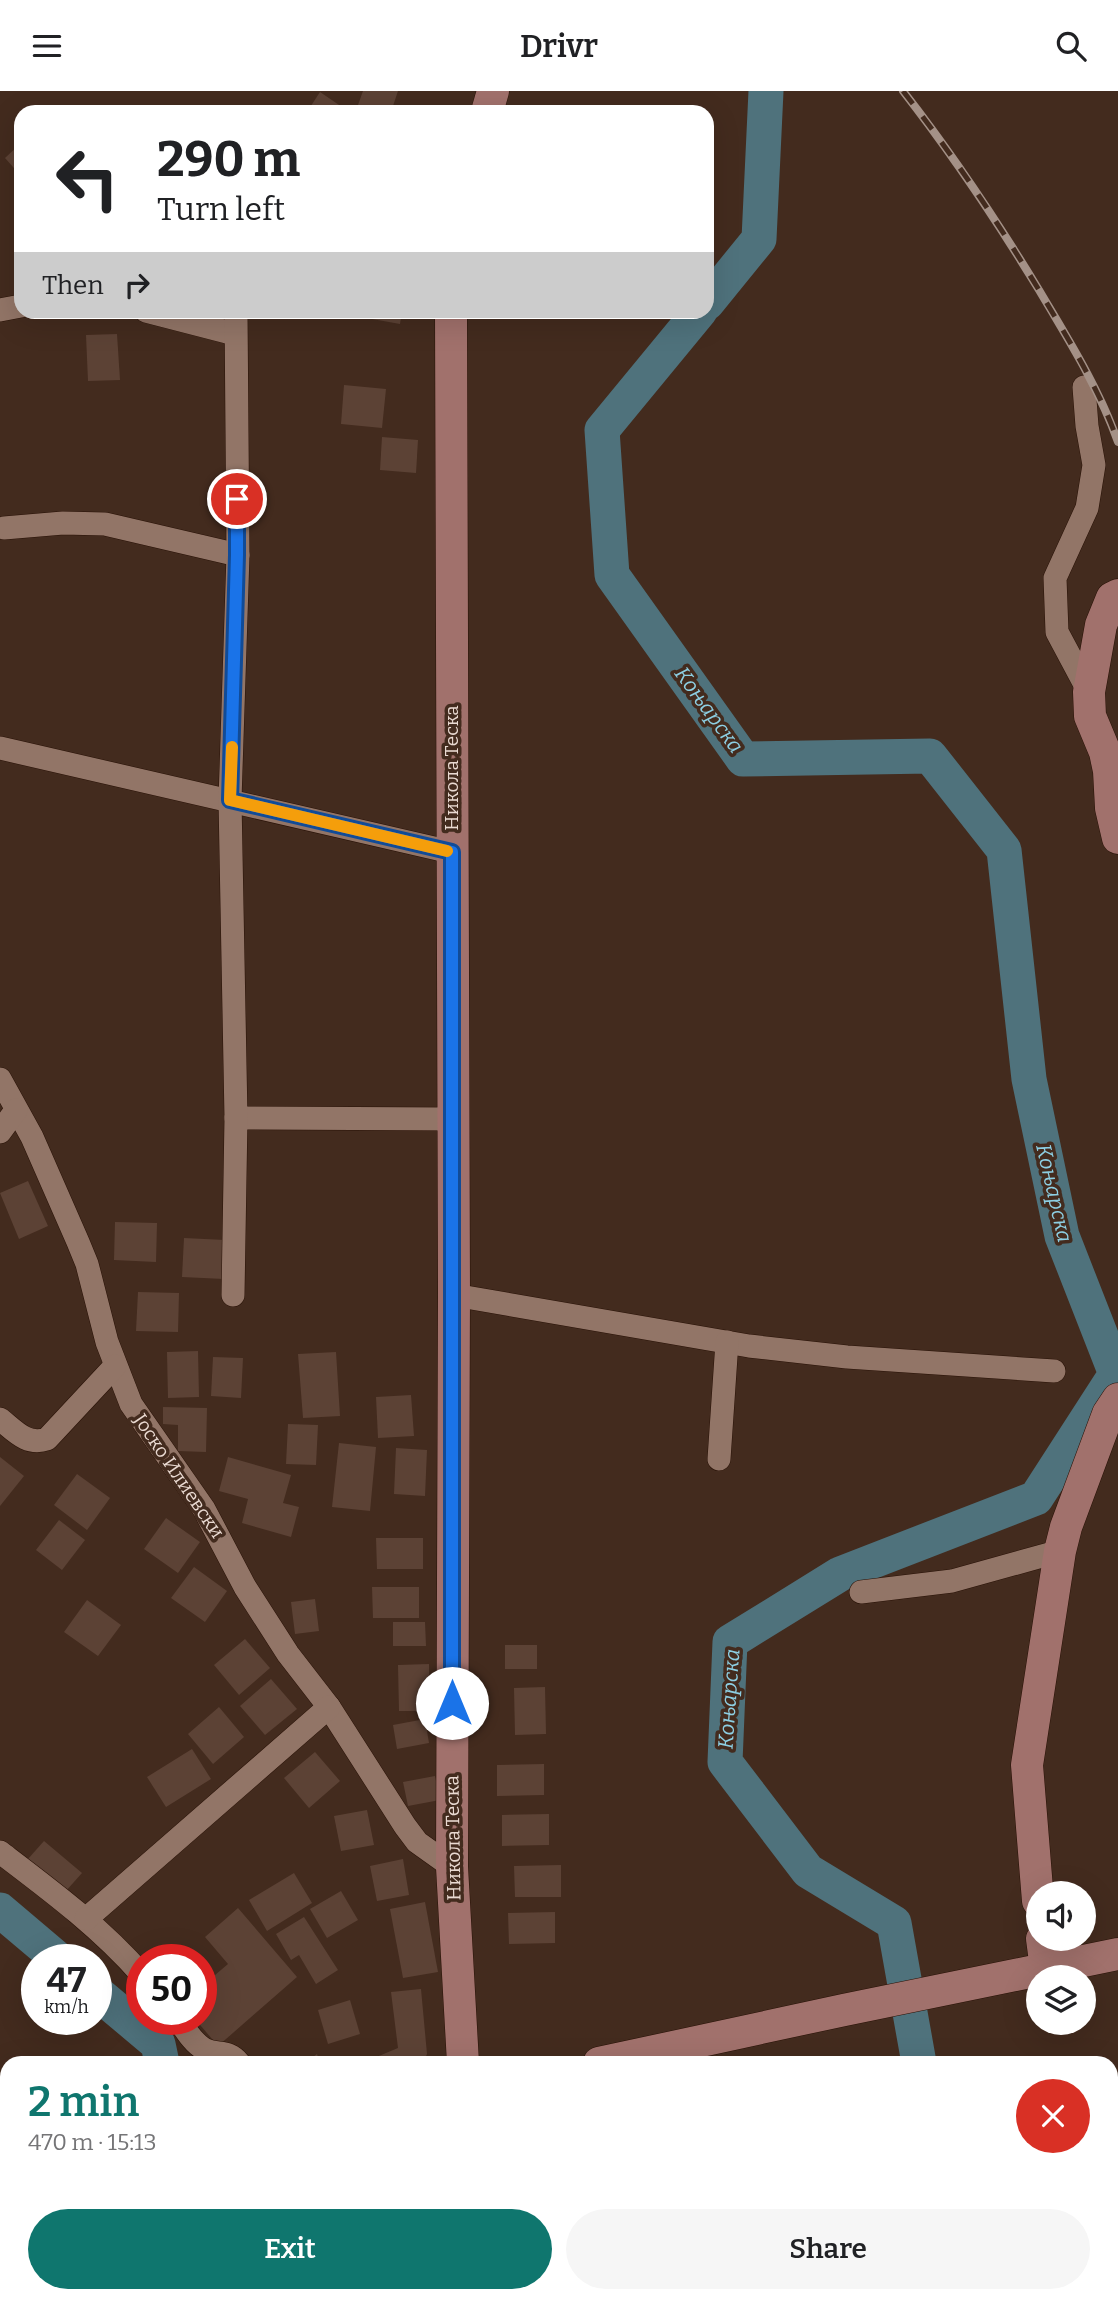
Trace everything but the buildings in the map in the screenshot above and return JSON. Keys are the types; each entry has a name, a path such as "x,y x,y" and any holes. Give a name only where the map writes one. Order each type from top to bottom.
{"main road":[{"name":"Никола Теска","path":"451,319 454,1295 452,1867 463,2056"},
{"path":"1118,595 1112,598 1101,625 1089,692 1090,716 1105,752 1109,771 1111,808 1118,838"},
{"path":"1036,1881 1027,1765 1060,1551 1066,1527 1108,1414 1118,1399"},
{"path":"668,2056 698,2053 844,2010 971,1985 1044,1954 1118,1954"}],"street":[{"path":"206,319 236,323 237,555 230,800 236,1118 233,1295"},
{"path":"1084,387 1094,465 1087,508 1055,578 1057,632 1089,692"},
{"path":"4,528 63,523 105,524 237,555"},
{"path":"0,748 452,852"},
{"name":"Јоско Илиевски","path":"0,1079 32,1137 78,1242 115,1366 131,1404 204,1509 246,1587 288,1654 329,1707 375,1783 417,1842 452,1867"},
{"path":"0,1132 16,1110"},
{"path":"236,1118 453,1119"},
{"path":"454,1295 727,1342 847,1357 1054,1371"},
{"path":"719,1459 727,1342"},
{"path":"0,1419 29,1441 37,1443 47,1439 115,1366"},
{"path":"860,1592 953,1581 1060,1551"},
{"path":"86,1919 329,1707"},
{"path":"0,1852 86,1919 126,1956"},
{"path":"190,2035 207,2051 224,2052 229,2056"}],"waterway":[{"name":"Коњарска","path":"714,294 759,239 766,91"},
{"name":"Коњарска","path":"693,319 602,430 612,575 743,759 930,756 1004,850 1029,1079 1062,1236 1116,1374 1036,1498 840,1574 730,1642 725,1762 808,1871 894,1923 918,2056"},
{"path":"0,1910 40,1944"},
{"path":"112,2005 158,2044 161,2056"}],"railway":[{"path":"903,91 974,189 1039,290 1092,383 1118,442"}],"slow traffic":[{"path":"232,747 230,800 447,851"}],"route":[{"path":"237,499 230,800 452,852 452,1703"}]}
